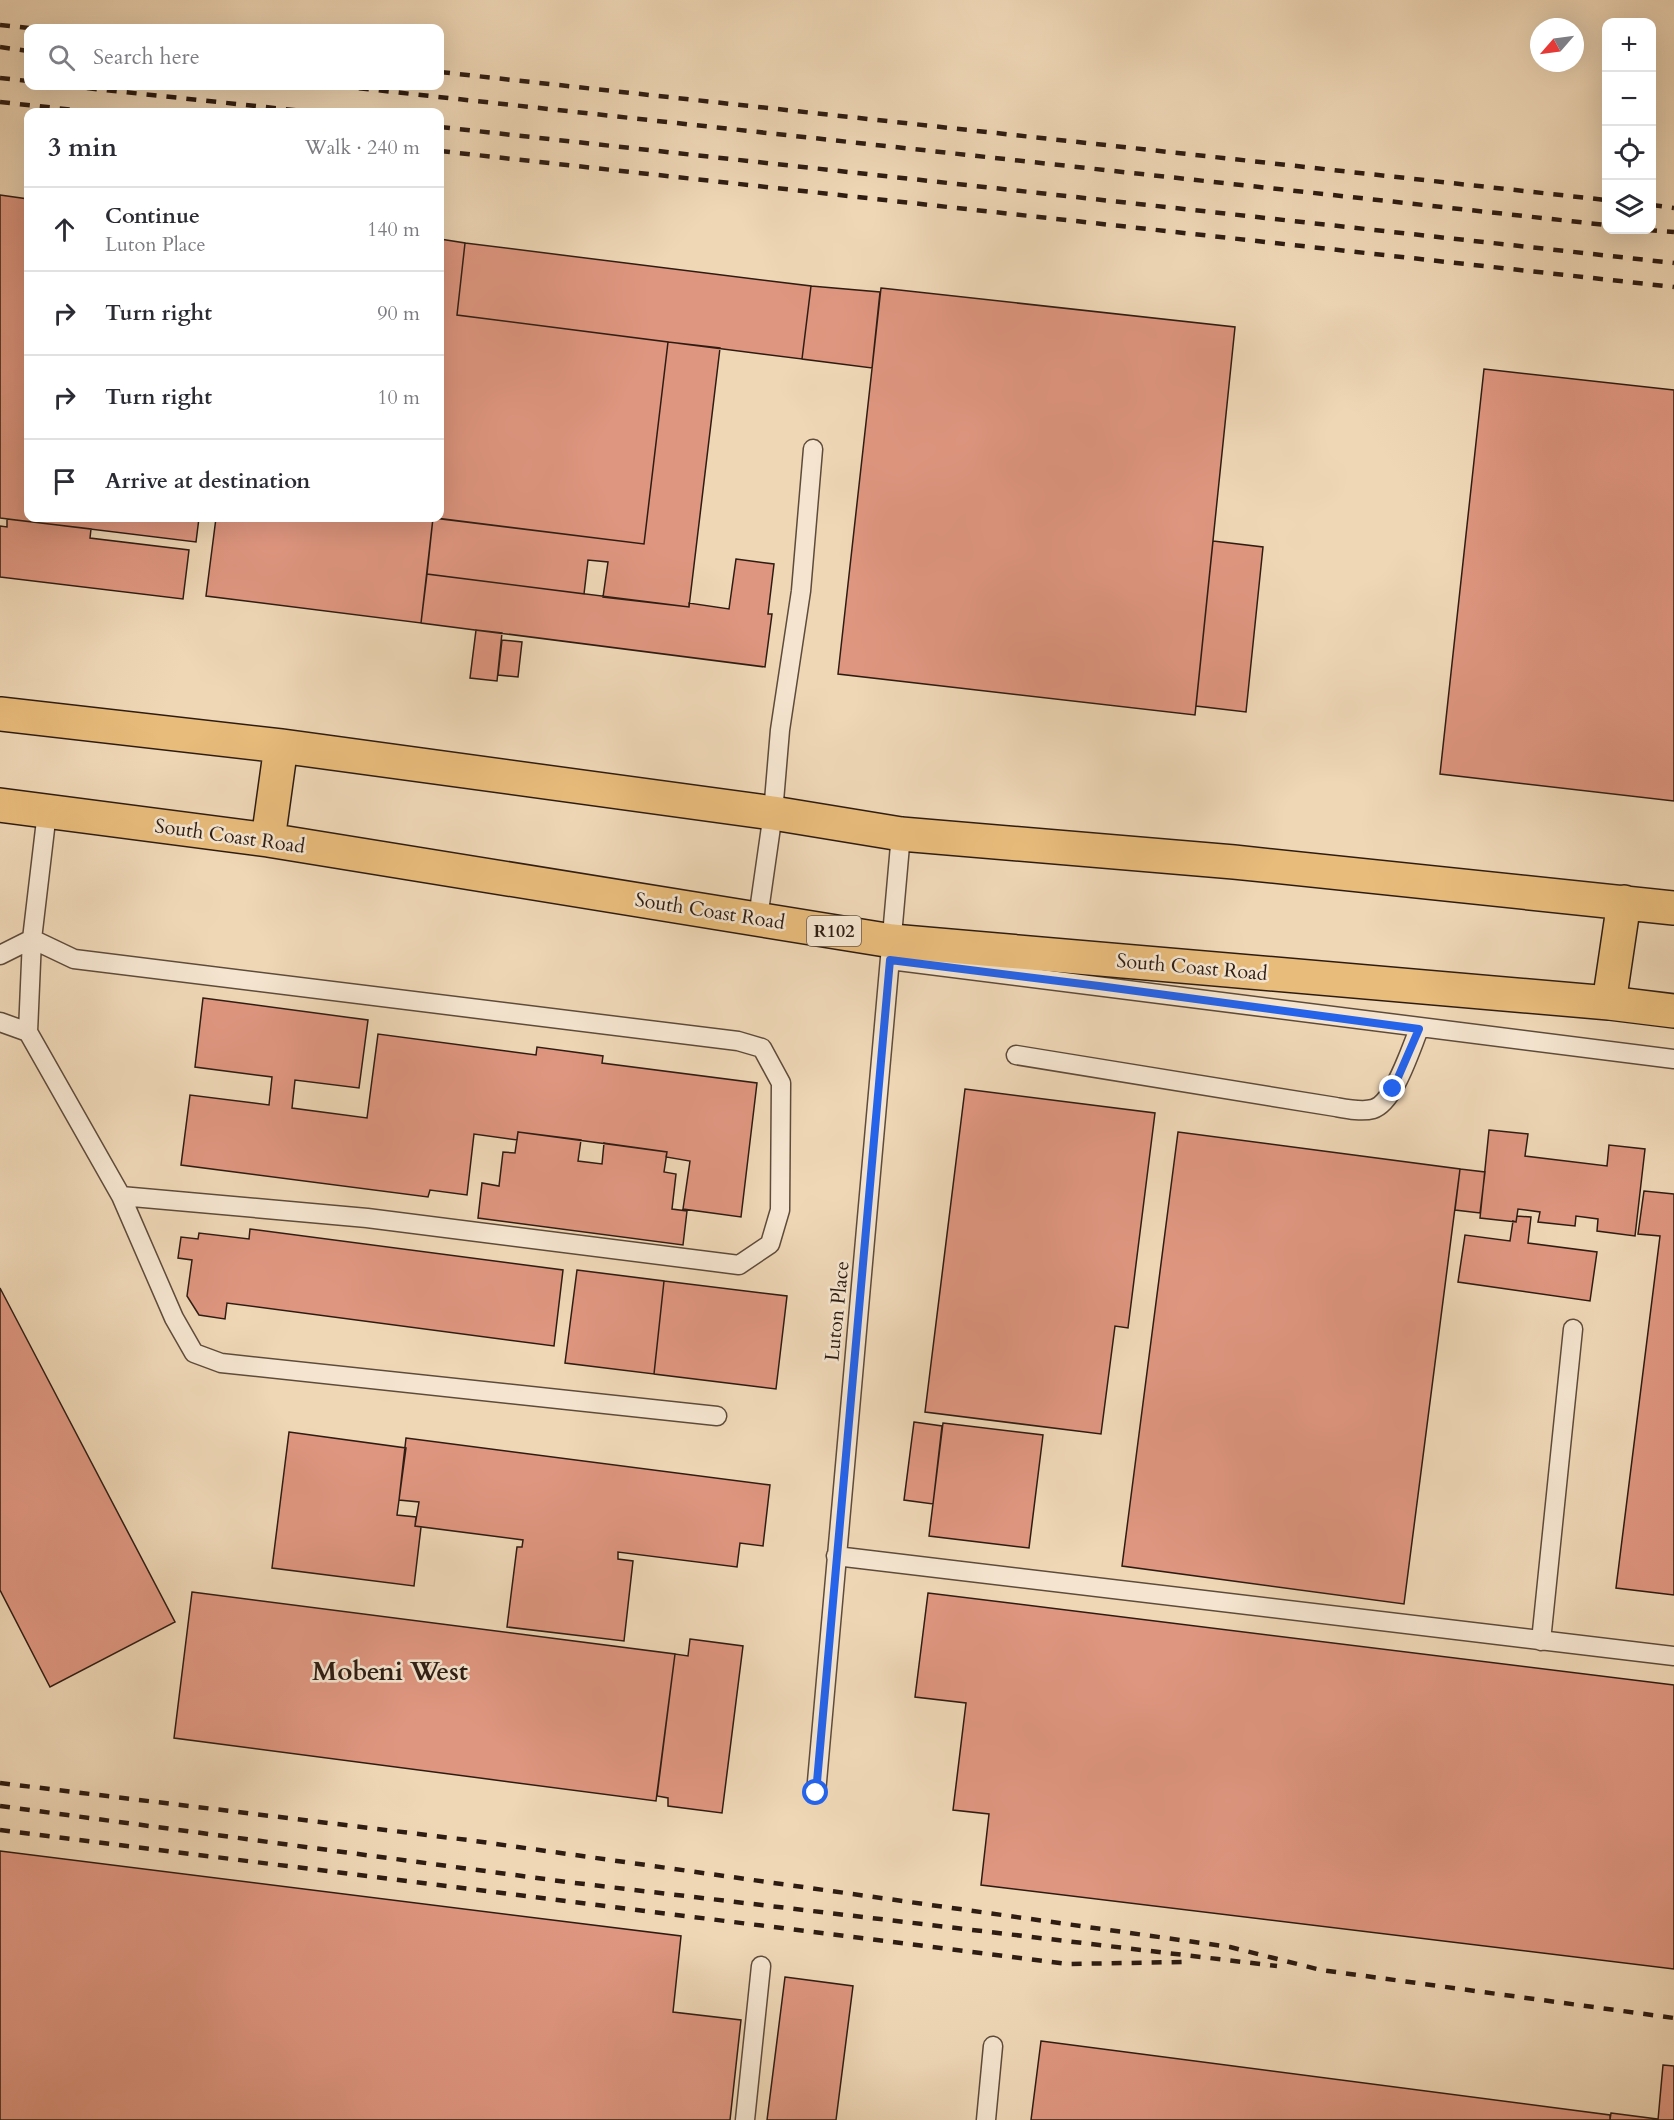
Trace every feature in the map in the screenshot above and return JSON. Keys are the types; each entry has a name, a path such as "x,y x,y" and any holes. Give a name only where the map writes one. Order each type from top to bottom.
{"highway":[{"path":"0,714 281,746 773,813 901,834 1234,862 1674,908"},
{"path":"268,840 281,746"},
{"name":"South Coast Road","path":"0,806 268,840 758,918 891,951 1609,1003 1674,1011"},
{"path":"1609,1003 1624,902"}],"lane":[{"path":"758,918 773,813 780,730 801,591 813,449"},
{"path":"47,812 32,939 28,1032 121,1196 174,1318 194,1353 221,1363 717,1416"},
{"name":"Luton Place","path":"816,1793 901,834"},
{"path":"0,955 32,939"},
{"path":"32,939 74,959 738,1041 762,1048 782,1083 780,1210 770,1244 739,1265 367,1218 121,1196"},
{"path":"891,951 1099,986 1419,1029 1674,1059"},
{"path":"0,1022 28,1032"},
{"path":"1016,1055 1335,1107 1374,1109 1384,1102 1393,1089 1419,1029"},
{"path":"1541,1641 1573,1329"},
{"path":"836,1556 1674,1656"},
{"path":"744,2120 761,1966"},
{"path":"986,2120 993,2046"}],"building":[{"path":"0,195 24,198 24,521 0,518"},
{"path":"444,240 465,243 457,315 668,342 644,544 444,519"},
{"path":"465,243 811,286 802,359 457,315"},
{"path":"811,286 880,292 872,368 802,359"},
{"path":"881,288 1235,327 1195,715 838,674"},
{"path":"668,342 720,348 689,607 603,597 608,562 588,560 584,594 427,574 433,522 444,522 444,519 644,544"},
{"path":"1484,369 1674,390 1674,801 1440,774"},
{"path":"7,519 91,529 90,538 189,550 183,599 0,577 0,526 7,527"},
{"path":"33,522 198,522 196,542"},
{"path":"215,522 433,522 421,623 206,596"},
{"path":"1213,541 1263,547 1246,712 1196,706"},
{"path":"736,559 774,564 768,614 772,614 765,667 421,623 427,574 689,607 689,603 729,609"},
{"path":"476,630 502,633 497,681 470,678"},
{"path":"502,640 522,642 518,677 498,675"},
{"path":"203,998 368,1020 359,1088 295,1080 292,1108 367,1118 378,1034 536,1055 537,1047 603,1056 602,1063 757,1083 741,1217 683,1209 690,1161 666,1157 667,1152 518,1132 517,1140 474,1134 467,1195 430,1190 428,1197 181,1165 190,1095 269,1105 272,1077 195,1067"},
{"path":"965,1089 1155,1113 1128,1328 1115,1326 1101,1434 925,1412"},
{"path":"1489,1130 1528,1134 1525,1156 1607,1166 1609,1145 1645,1149 1635,1236 1597,1231 1598,1219 1576,1216 1575,1226 1538,1222 1540,1212 1518,1209 1516,1222 1480,1218"},
{"path":"518,1132 581,1140 578,1161 602,1164 604,1143 667,1152 664,1172 676,1174 672,1209 687,1211 683,1245 478,1218 482,1183 499,1186 503,1152 515,1153"},
{"path":"1178,1132 1460,1169 1404,1604 1122,1566"},
{"path":"1460,1169 1485,1172 1480,1213 1455,1210"},
{"path":"1644,1191 1674,1194 1674,1595 1616,1588 1660,1236 1638,1234"},
{"path":"1517,1216 1531,1217 1528,1243 1597,1252 1590,1301 1458,1282 1465,1235 1510,1241 1513,1221 1516,1222"},
{"path":"250,1229 563,1270 554,1346 227,1303 225,1319 199,1315 187,1296 192,1260 178,1258 181,1237 198,1239 199,1233 249,1239"},
{"path":"577,1270 664,1281 654,1374 565,1363"},
{"path":"664,1281 787,1296 776,1389 654,1374"},
{"path":"0,1288 175,1622 50,1687 0,1590"},
{"path":"914,1422 942,1426 933,1504 904,1500"},
{"path":"943,1423 1043,1435 1029,1548 929,1536"},
{"path":"289,1432 406,1448 397,1515 416,1517 415,1526 421,1527 414,1586 272,1568"},
{"path":"406,1438 770,1485 763,1546 740,1543 737,1567 618,1552 618,1559 633,1561 624,1641 507,1627 517,1547 522,1547 523,1540 415,1526 419,1502 399,1500"},
{"path":"192,1592 675,1654 656,1801 174,1738"},
{"path":"928,1593 1674,1685 1674,1969 981,1885 989,1814 953,1810 966,1703 915,1697"},
{"path":"690,1639 743,1646 722,1813 668,1806 668,1798 657,1796 675,1654 688,1656"},
{"path":"0,1851 681,1936 673,2012 741,2020 730,2120 0,2120"},
{"path":"785,1977 853,1986 836,2120 767,2120"},
{"path":"1041,2041 1610,2115 1610,2120 1031,2120"},
{"path":"1663,2065 1674,2066 1674,2120 1658,2120"},
{"path":"1611,2113 1657,2119 1657,2120 1610,2120"}],"railway":[{"path":"0,25 24,27"},
{"path":"0,47 24,50"},
{"path":"444,72 1602,200"},
{"path":"0,78 24,81"},
{"path":"105,90 274,108"},
{"path":"375,90 1602,225"},
{"path":"0,102 56,108"},
{"path":"444,127 1674,263"},
{"path":"444,151 1674,287"},
{"path":"1656,206 1674,208"},
{"path":"1656,231 1674,232"},
{"path":"0,1783 468,1840 1230,1947 1321,1970 1674,2018"},
{"path":"0,1806 567,1882 1277,1966"},
{"path":"0,1830 1068,1964 1183,1962"}],"district":[{"name":"Mobeni West","path":"390,1671"}],"route":[{"path":"816,1793 890,960 1419,1029 1393,1089"}]}
